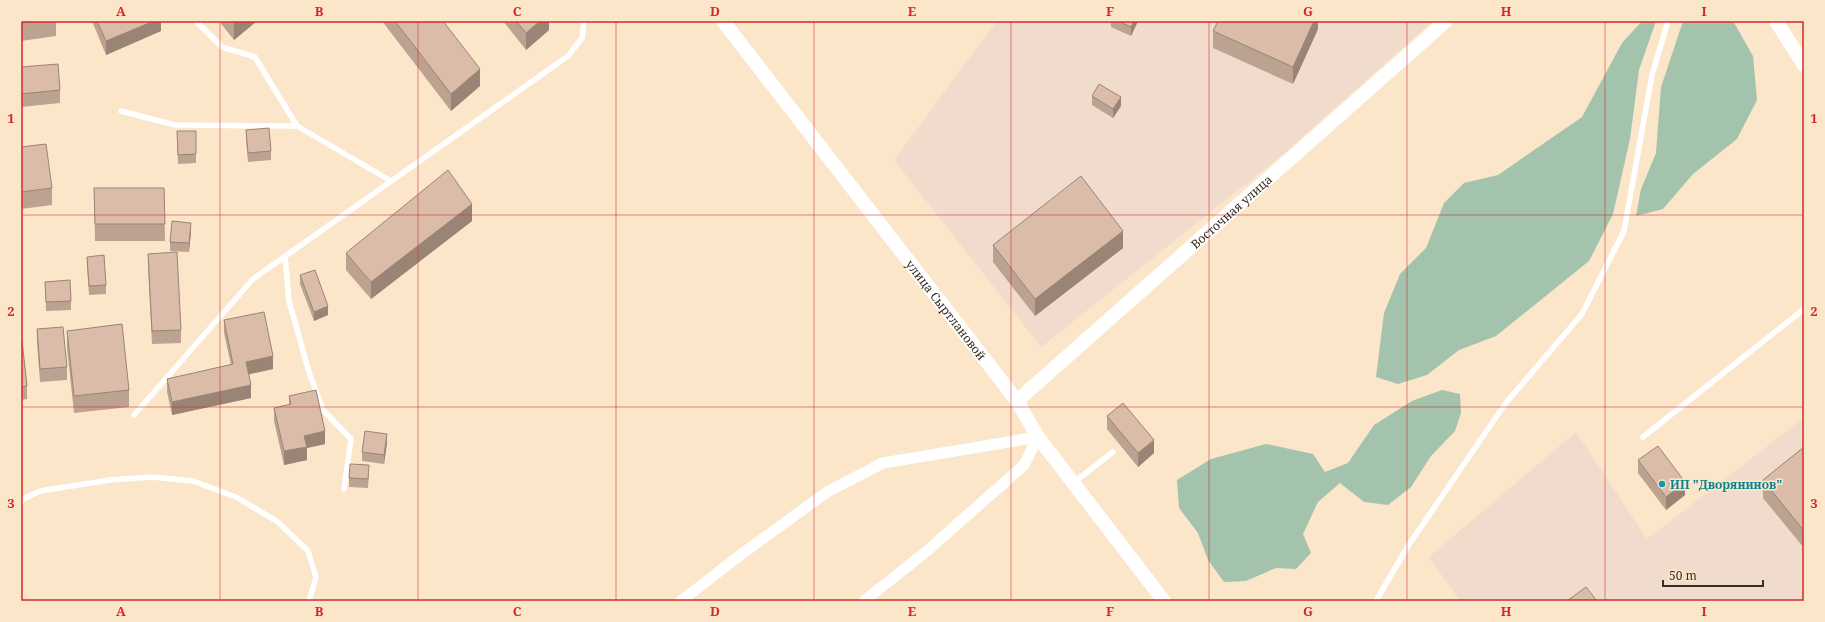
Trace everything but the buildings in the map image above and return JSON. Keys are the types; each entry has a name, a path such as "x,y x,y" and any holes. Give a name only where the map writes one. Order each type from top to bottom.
{"street":[{"name":"улица Сыртлановой","path":"723,21 1017,401 1038,437 1164,601"},
{"name":"Восточная улица","path":"1017,401 1446,21"},
{"path":"1776,21 1804,65"},
{"path":"867,600 926,551 1024,465 1038,437"},
{"path":"681,601 739,556 827,492 883,464 1038,437"}],"lane":[{"path":"196,21 222,47 255,57 297,126 391,181"},
{"path":"134,415 253,279 568,56 582,38 584,21"},
{"path":"1376,601 1408,546 1505,404 1582,314 1624,231 1652,74 1668,21"},
{"path":"121,111 175,125 297,126"},
{"path":"284,256 289,301 309,372 323,410 351,439 344,490"},
{"path":"1643,437 1804,309"},
{"path":"1073,484 1113,452"},
{"path":"21,502 23,499 40,491 110,480 152,477 193,481 236,497 278,522 308,551 316,577 309,601"}],"shaded area":[{"path":"997,21 1433,21 1282,155 1041,347 894,160"},
{"path":"1804,418 1804,601 1460,601 1429,557 1576,432 1647,539"}],"green space":[{"path":"1642,21 1656,21 1639,70 1630,139 1613,214 1589,261 1496,336 1459,350 1427,375 1398,384 1376,377 1384,313 1400,274 1426,248 1444,203 1464,183 1498,175 1582,117 1622,43"},
{"path":"1683,21 1733,21 1753,56 1757,100 1737,139 1693,174 1663,209 1636,216 1641,189 1656,153 1661,87"},
{"path":"1442,390 1460,394 1461,413 1455,431 1431,456 1411,487 1388,505 1364,502 1340,483 1318,502 1303,534 1311,553 1296,569 1276,568 1246,581 1224,582 1208,560 1198,533 1179,508 1177,480 1211,459 1266,444 1313,454 1325,472 1348,463 1374,425 1412,401"}],"place":[{"name":"ИП \"Дворянинов\"","path":"1662,484"}]}
